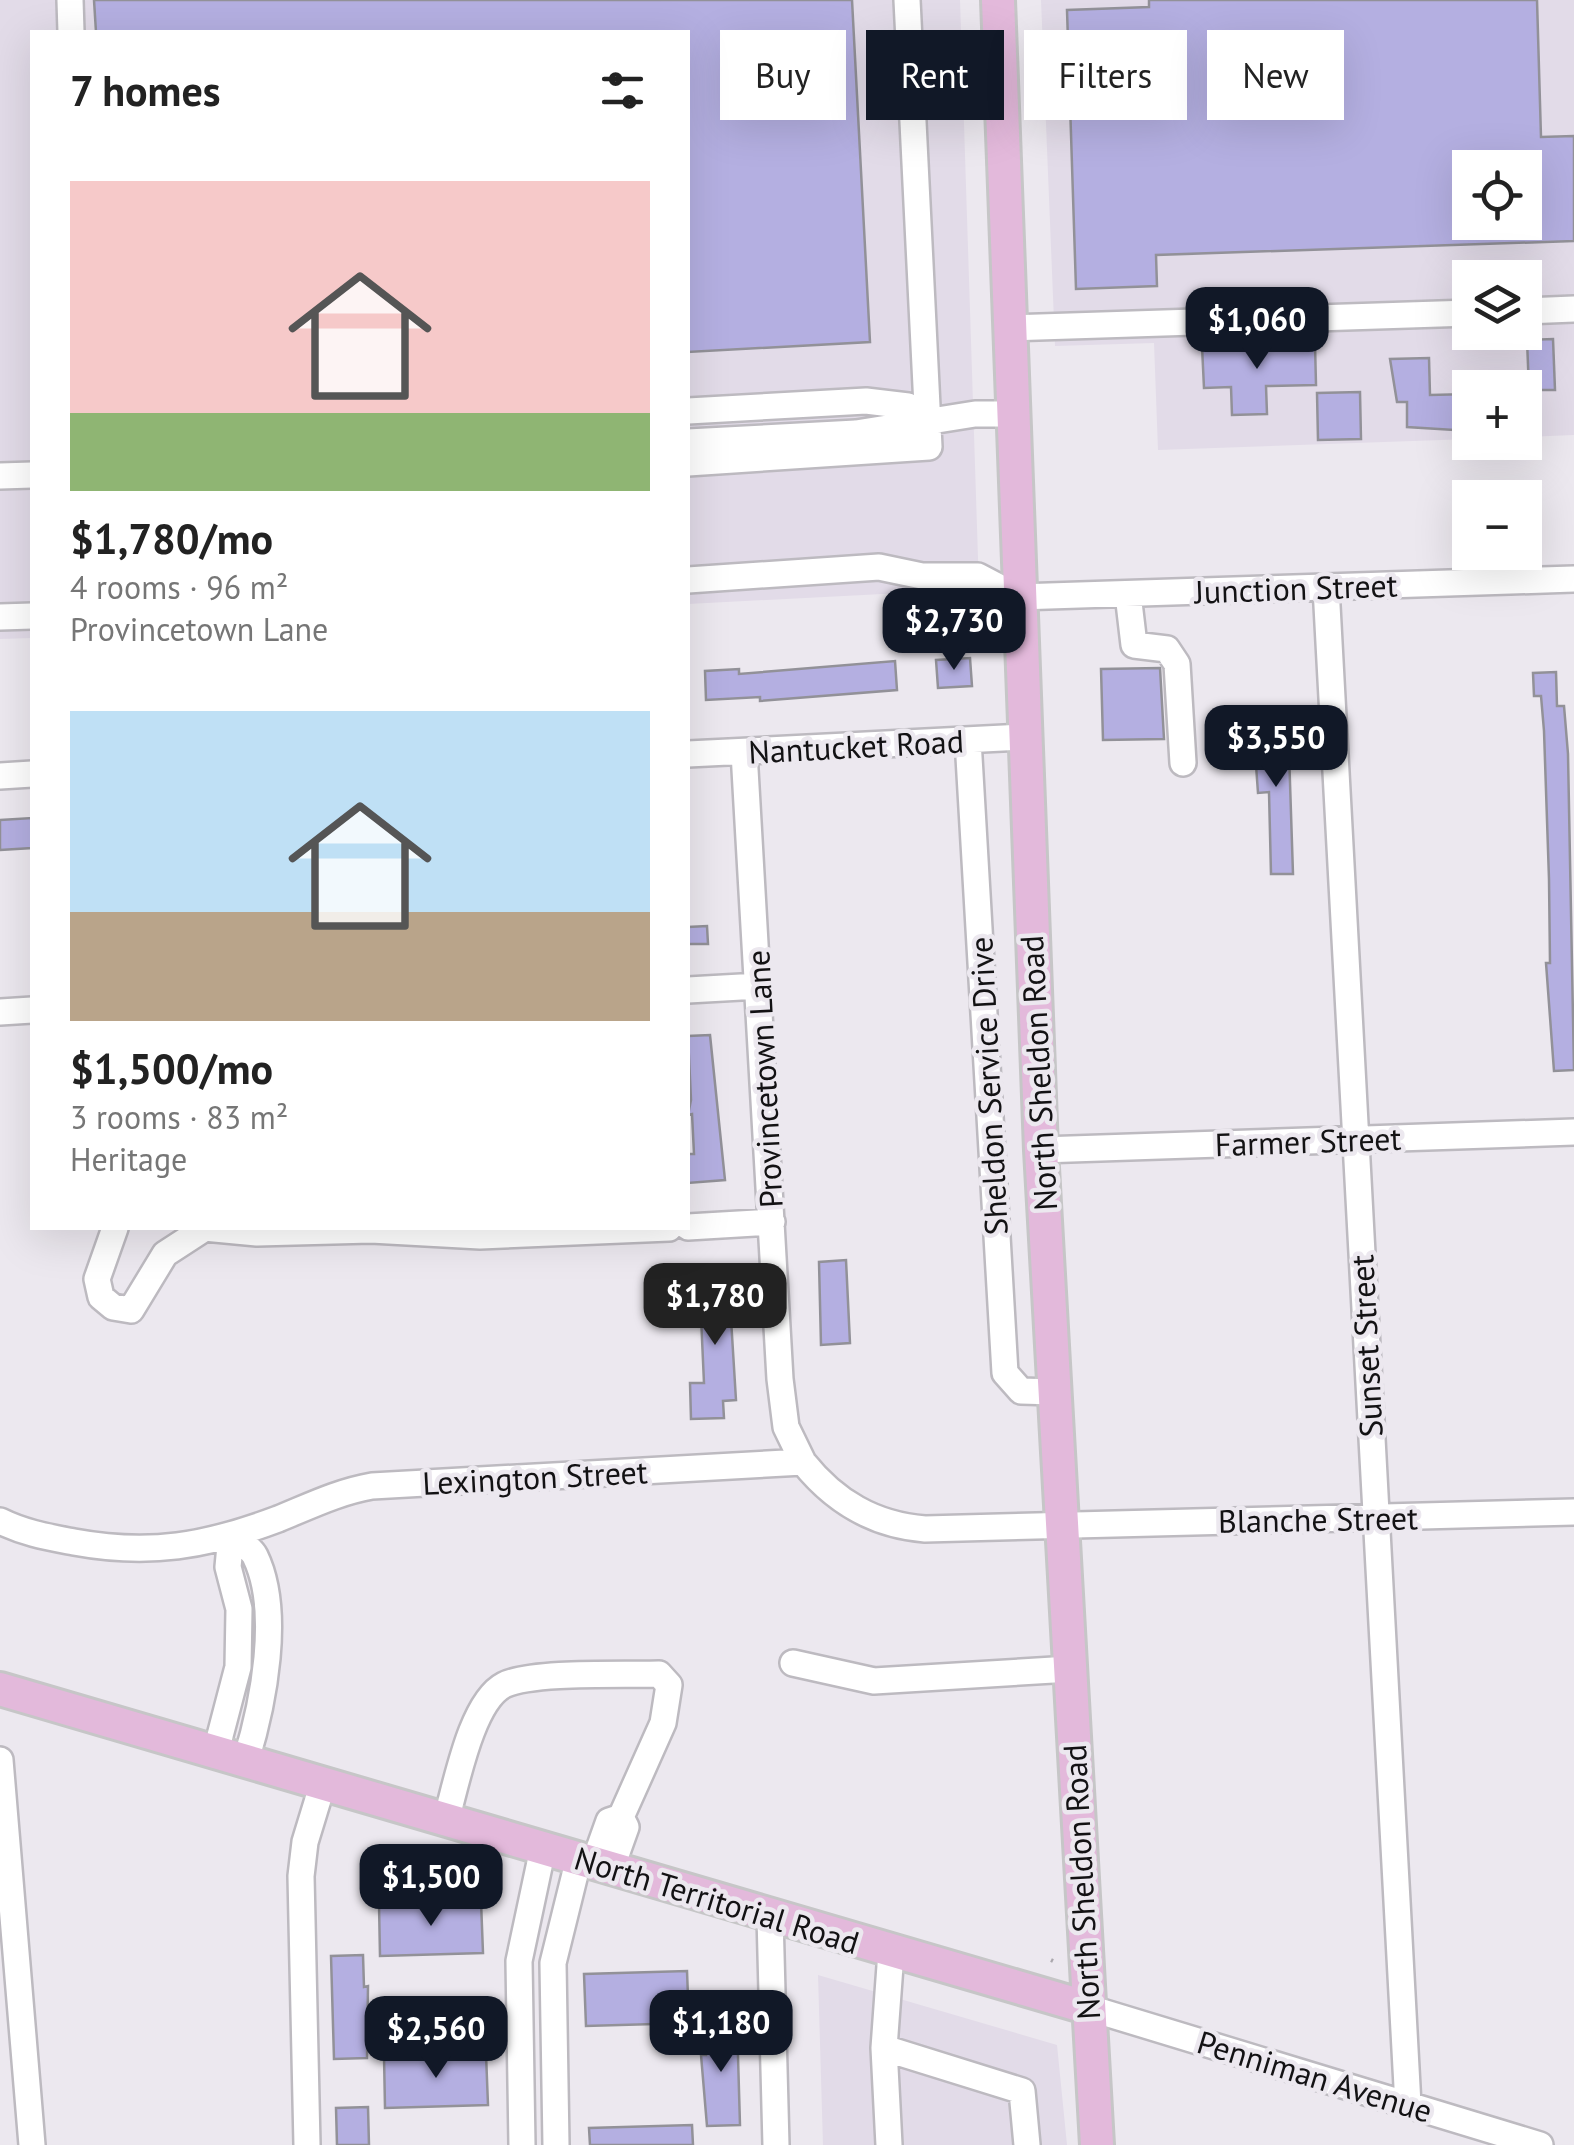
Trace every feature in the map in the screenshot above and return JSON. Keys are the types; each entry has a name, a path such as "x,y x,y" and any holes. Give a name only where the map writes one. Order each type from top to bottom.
{"main road":[{"name":"North Sheldon Road","path":"998,0 1042,1150 1097,2145"},
{"name":"North Territorial Road","path":"0,1689 1089,2008"}],"street":[{"path":"70,0 72,30"},
{"path":"690,464 929,447 907,0"},
{"path":"1542,310 1574,309"},
{"path":"1009,328 1452,313"},
{"path":"690,412 866,402 908,406 930,420"},
{"path":"690,442 856,433 930,420 1012,414"},
{"path":"0,476 30,474"},
{"path":"690,580 880,567 922,576 978,576 1018,598"},
{"name":"Junction Street","path":"1018,598 1574,578"},
{"name":"Sunset Street","path":"1326,587 1408,2104"},
{"path":"1128,594 1134,645 1167,649 1177,664 1184,763"},
{"path":"0,617 30,616"},
{"name":"Nantucket Road","path":"690,754 1024,737"},
{"name":"Sheldon Service Drive","path":"968,740 1005,1373 1020,1391 1054,1392"},
{"name":"Provincetown Lane","path":"744,752 780,1378 786,1428 803,1462"},
{"path":"0,776 30,774"},
{"path":"690,990 759,986"},
{"path":"0,1012 30,1010"},
{"name":"Farmer Street","path":"1042,1150 1574,1132"},
{"path":"690,1226 772,1222"},
{"path":"115,1230 98,1280 101,1297 113,1307 131,1310 165,1254 201,1230"},
{"path":"220,1230 371,1230 512,1236 630,1230"},
{"path":"803,1462 840,1500 892,1525 926,1529 1062,1526"},
{"name":"Lexington Street","path":"0,1521 20,1531 124,1551 183,1547 231,1535 326,1497 372,1486 803,1462"},
{"name":"Blanche Street","path":"1062,1526 1574,1512"},
{"path":"231,1535 228,1567 238,1608 231,1756"},
{"path":"793,1663 874,1682 1070,1670"},
{"path":"446,1820 474,1724 488,1700 504,1685 558,1678 660,1674 669,1686 663,1723 621,1817 609,1821 553,1963 556,2145"},
{"path":"0,1760 32,2145"},
{"path":"307,2145 301,1876 305,1842 323,1784"},
{"path":"522,2145 518,1960 543,1848"},
{"path":"770,1916 776,2145"},
{"path":"889,2145 884,2048 891,1952"},
{"name":"Penniman Avenue","path":"1089,2008 1540,2145"},
{"path":"520,2014 553,2014"},
{"path":"884,2048 1022,2091 1027,2145"}],"shaded area":[{"path":"0,0 960,0 961,30 866,30 866,120 964,120 979,589 690,604 690,30 30,30 30,638 0,639"},
{"path":"1041,0 1574,0 1574,435 1542,436 1542,370 1452,370 1452,440 1158,450 1154,343 1055,346 1046,120 1187,120 1187,30 1042,30"},
{"path":"818,1975 1057,2045 1067,2145 823,2145"}],"building":[{"path":"94,0 852,0 870,342 690,352 690,30 96,30"},
{"path":"1149,0 1537,0 1541,137 1574,136 1574,241 1156,255 1157,286 1076,289 1071,120 1187,120 1187,30 1068,30 1067,10 1149,7"},
{"path":"1542,339 1553,339 1555,390 1542,390 1542,370 1528,370 1527,350 1542,350"},
{"path":"1315,344 1316,385 1266,386 1267,414 1232,415 1231,387 1204,388 1202,346"},
{"path":"1429,358 1430,395 1452,394 1452,430 1407,427 1407,402 1397,402 1390,359"},
{"path":"1360,392 1361,439 1318,440 1317,393"},
{"path":"970,658 972,686 938,688 936,660"},
{"path":"895,661 897,690 760,701 760,697 706,700 705,671 739,669 739,674"},
{"path":"1160,668 1164,739 1103,740 1101,669"},
{"path":"1556,672 1557,706 1564,706 1568,754 1574,1070 1554,1071 1546,963 1550,963 1544,731 1541,696 1534,696 1533,673"},
{"path":"1288,722 1293,874 1271,874 1269,792 1258,793 1253,723"},
{"path":"30,818 30,848 0,850 0,820"},
{"path":"707,926 708,944 690,944 690,927"},
{"path":"710,1035 725,1180 690,1183 690,1154 694,1154 690,1036"},
{"path":"846,1260 850,1343 821,1345 819,1262"},
{"path":"728,1270 736,1400 723,1401 724,1418 691,1419 690,1383 704,1383 699,1272"},
{"path":"481,1901 483,1953 380,1956 379,1904"},
{"path":"363,1955 364,1987 368,1986 367,2058 334,2059 331,1956"},
{"path":"687,1971 689,2023 586,2026 584,1974"},
{"path":"737,2022 740,2125 707,2126 701,2055 706,2055 705,2023"},
{"path":"486,2054 488,2105 385,2108 384,2056"},
{"path":"368,2107 369,2145 337,2145 336,2108"},
{"path":"692,2125 693,2145 590,2145 589,2128"}]}
